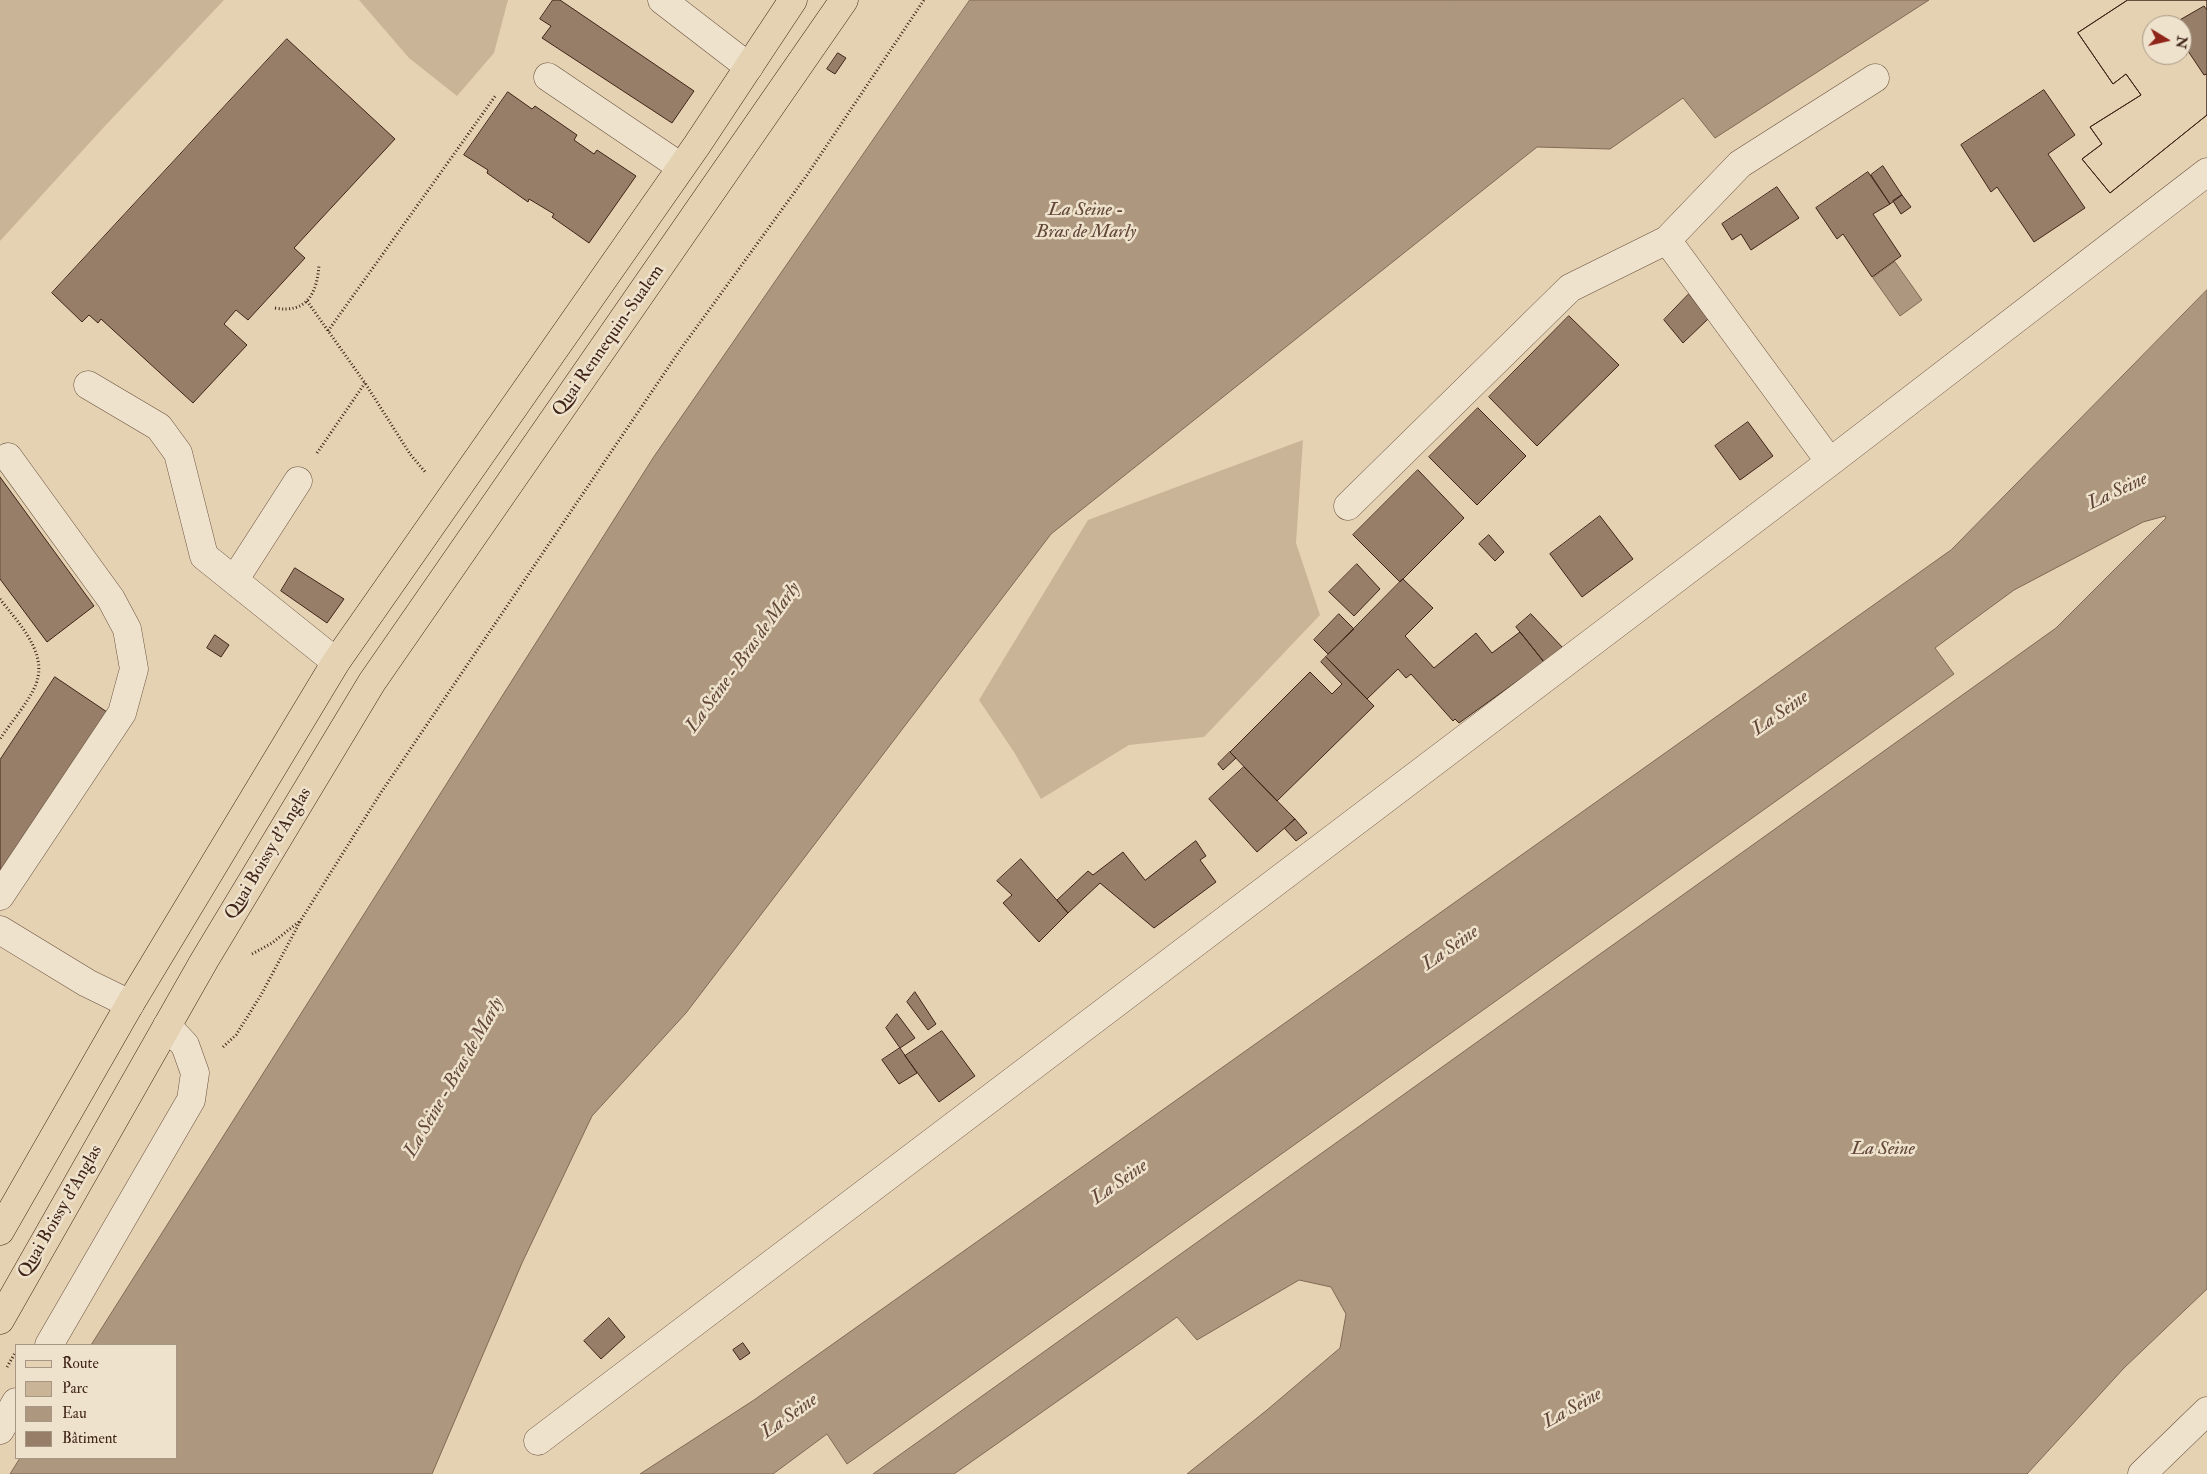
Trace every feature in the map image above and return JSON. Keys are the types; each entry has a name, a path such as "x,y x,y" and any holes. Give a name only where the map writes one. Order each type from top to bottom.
{"main road":[{"path":"0,1231 130,1004 336,662 681,167 793,0"},
{"name":"Quai Rennequin-Sualem","path":"372,682 844,0"},
{"name":"Quai Boissy d'Anglas","path":"0,1320 167,1026 372,682"},
{"path":"130,1004 167,1026"}],"street":[{"path":"662,0 749,67"},
{"path":"548,77 681,167"},
{"path":"1348,506 1570,288 1666,240 1740,164 1876,78"},
{"path":"538,1440 1830,462 2207,172"},
{"path":"1666,240 1830,462"},
{"path":"88,384 159,427 178,453 204,556 336,662"},
{"path":"0,896 122,713 134,669 128,629 111,599 8,457"},
{"path":"235,579 298,481"},
{"path":"0,930 87,982 130,1004"},
{"path":"50,1344 191,1100 195,1073 185,1046 167,1026"},
{"path":"0,1430 15,1404"},
{"path":"2142,1474 2207,1410"}],"path":[{"path":"195,1073 236,1035 301,920 380,794 680,350 807,175 924,0"},
{"path":"328,331 496,96"},
{"path":"275,308 288,311 308,301 312,297 318,280 319,265"},
{"path":"308,301 365,383 410,454 430,476"},
{"path":"298,481 365,383"},
{"path":"0,599 27,635 36,653 38,676 32,691 0,739"},
{"path":"250,955 272,943 301,920"},
{"path":"4,1371 15,1352"}],"green space":[{"path":"0,0 224,0 0,241"},
{"path":"359,0 508,0 494,53 457,96 409,58"},
{"path":"1303,440 1296,543 1320,615 1204,737 1129,745 1041,799 1014,752 979,700 1088,520"}],"water":[{"name":"La Seine - Bras de Marly","path":"970,0 1929,0 1715,138 1683,98 1610,149 1537,147 1051,534 686,1013 592,1116 522,1263 432,1474 10,1474 19,1459 178,1459 178,1344 92,1344 653,458"},
{"path":"1895,262 1922,300 1900,316 1873,278"},
{"name":"La Seine","path":"2207,290 2207,1289 2124,1368 2027,1474 1187,1474 1340,1348 1346,1314 1331,1287 1299,1280 1197,1340 1177,1317 954,1474 873,1474 2056,628 2166,518 2165,516 2143,522 2014,590 1935,648 1954,674 847,1464 827,1434 773,1474 640,1474 754,1400 1951,550"}],"building":[{"path":"553,0 560,0 694,91 672,123 542,38 551,26 540,19"},
{"path":"2128,0 2207,0 2207,10 2204,6 2188,15 2142,15 2142,65 2192,65 2192,57 2204,75 2207,74 2207,115 2110,193 2082,159 2102,144 2090,127 2141,95 2126,74 2113,84 2078,33"},
{"path":"2128,0 2207,0 2207,115 2110,193 2082,159 2102,144 2090,127 2141,95 2126,74 2113,84 2078,33"},
{"path":"287,39 395,139 294,248 305,258 248,320 236,310 224,324 247,345 193,403 101,319 98,323 89,315 82,322 52,293"},
{"path":"838,53 846,58 835,74 827,69"},
{"path":"2044,90 2075,135 2048,154 2085,208 2034,242 1997,187 1991,192 1961,145"},
{"path":"508,92 532,109 535,106 577,135 574,140 594,154 597,150 636,176 589,243 552,217 554,214 529,199 528,202 487,173 488,170 464,155"},
{"path":"1883,166 1902,195 1890,204 1871,175"},
{"path":"1868,172 1890,204 1873,214 1901,256 1872,277 1843,234 1837,239 1816,208"},
{"path":"1777,187 1799,218 1751,250 1741,234 1732,240 1722,224"},
{"path":"1902,195 1911,207 1901,214 1893,201"},
{"path":"1689,294 1708,319 1683,343 1664,320"},
{"path":"1569,316 1619,365 1537,446 1489,397"},
{"path":"1478,408 1526,456 1477,505 1429,457"},
{"path":"1748,422 1773,456 1740,480 1715,446"},
{"path":"1418,470 1464,518 1400,582 1353,535"},
{"path":"0,477 94,606 47,642 0,579"},
{"path":"1600,516 1633,559 1582,597 1550,554"},
{"path":"1489,535 1504,552 1495,561 1479,544"},
{"path":"1357,564 1380,589 1354,616 1329,592"},
{"path":"295,568 344,599 327,623 281,591"},
{"path":"1403,579 1433,608 1405,636 1434,668 1476,633 1492,653 1520,632 1544,662 1459,723 1455,719 1453,721 1411,674 1406,678 1398,669 1367,699 1326,657"},
{"path":"1339,614 1354,629 1328,654 1314,640"},
{"path":"1531,614 1563,648 1544,662 1516,627"},
{"path":"215,635 229,645 221,657 207,648"},
{"path":"1326,657 1374,706 1277,801 1230,752 1310,672 1332,694 1342,684 1321,662"},
{"path":"55,677 107,712 0,873 0,760"},
{"path":"1230,752 1236,758 1223,770 1218,764"},
{"path":"1244,767 1295,819 1257,852 1209,799"},
{"path":"1295,819 1307,833 1296,841 1285,829"},
{"path":"1196,841 1206,856 1200,860 1216,882 1154,928 1100,883 1068,913 1057,900 1088,871 1093,875 1123,852 1145,880"},
{"path":"1021,859 1068,913 1039,942 1003,903 1012,895 997,881"},
{"path":"915,992 936,1024 928,1030 907,1002"},
{"path":"897,1014 915,1038 900,1048 886,1028"},
{"path":"942,1031 975,1076 939,1102 905,1056"},
{"path":"900,1048 917,1073 899,1084 882,1060"},
{"path":"609,1318 625,1337 601,1359 584,1341"},
{"path":"743,1343 750,1353 740,1360 733,1350"}]}
